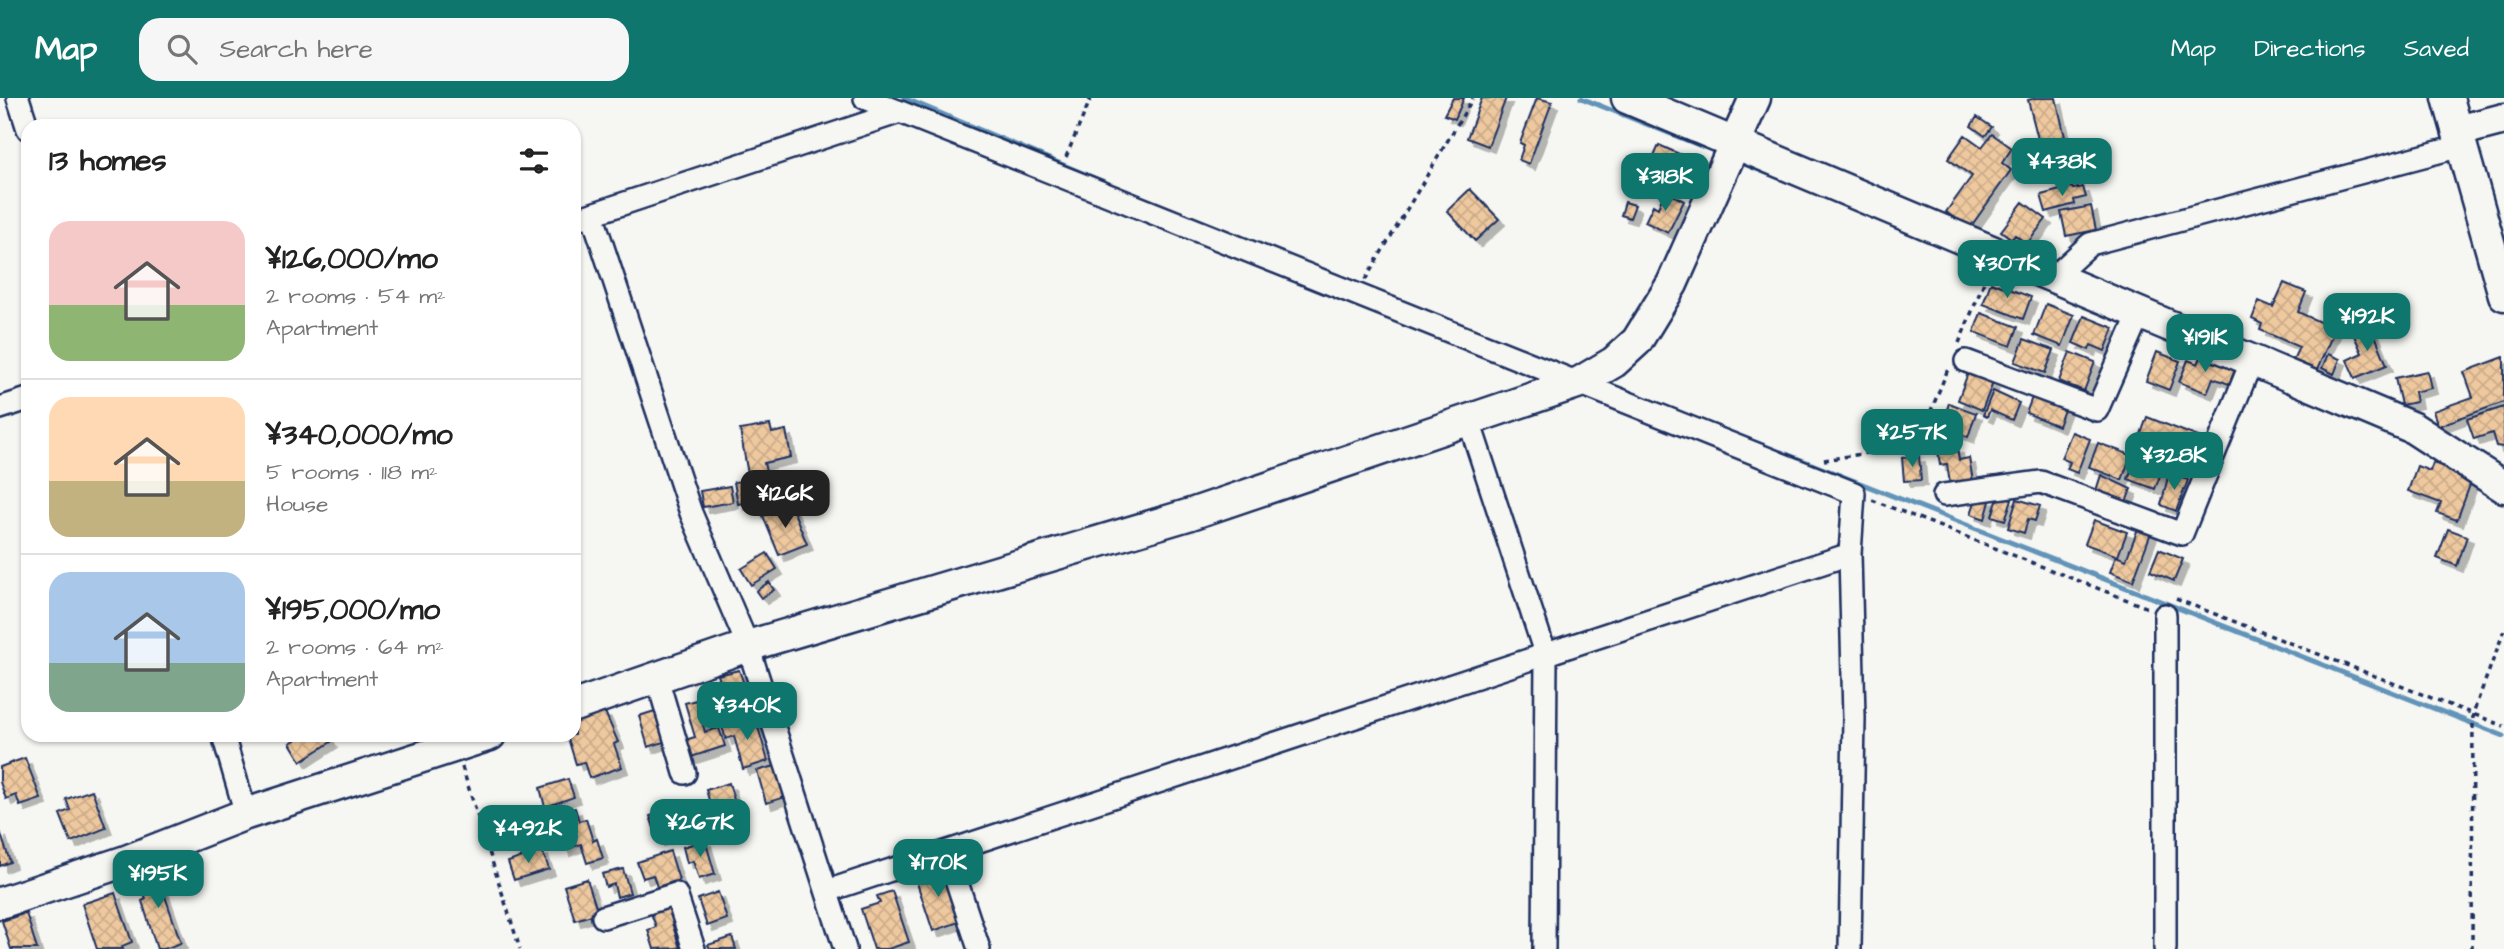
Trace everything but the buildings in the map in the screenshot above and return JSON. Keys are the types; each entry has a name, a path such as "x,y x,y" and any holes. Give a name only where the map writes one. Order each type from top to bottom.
{"street":[{"path":"18,98 25,119"},
{"path":"865,98 1854,493 1850,554 1853,718 1850,949"},
{"path":"1627,98 2413,428 2504,487"},
{"path":"581,704 748,646 1191,514 1580,382 1614,362 1637,341 1672,284 1755,98"},
{"path":"2448,98 2504,295"},
{"path":"845,949 748,646 691,513 583,217 900,111"},
{"path":"2055,276 2090,243 2459,139 2504,119"},
{"path":"1956,361 2097,410 2140,312"},
{"path":"1944,495 2041,482 2182,534 2252,360"},
{"path":"0,408 21,401"},
{"path":"1468,418 1546,656 1544,949"},
{"path":"827,891 1850,554"},
{"path":"2165,615 2165,949"},
{"path":"657,678 685,773"},
{"path":"225,742 246,814"},
{"path":"0,903 126,862 246,814 442,745"},
{"path":"947,852 979,949"},
{"path":"603,917 676,894 694,949"}],"path":[{"path":"1058,176 1091,98"},
{"path":"1356,295 1473,98"},
{"path":"1817,478 1825,458 1917,445 1956,361 1996,251"},
{"path":"1854,493 2165,615 2171,597 2504,726"},
{"path":"2472,949 2473,713 2504,631"},
{"path":"442,745 520,949"}],"waterway":[{"path":"904,98 1111,185"},
{"path":"1581,98 1721,154"},
{"path":"1736,161 1792,183"},
{"path":"1633,394 2504,736"}]}
